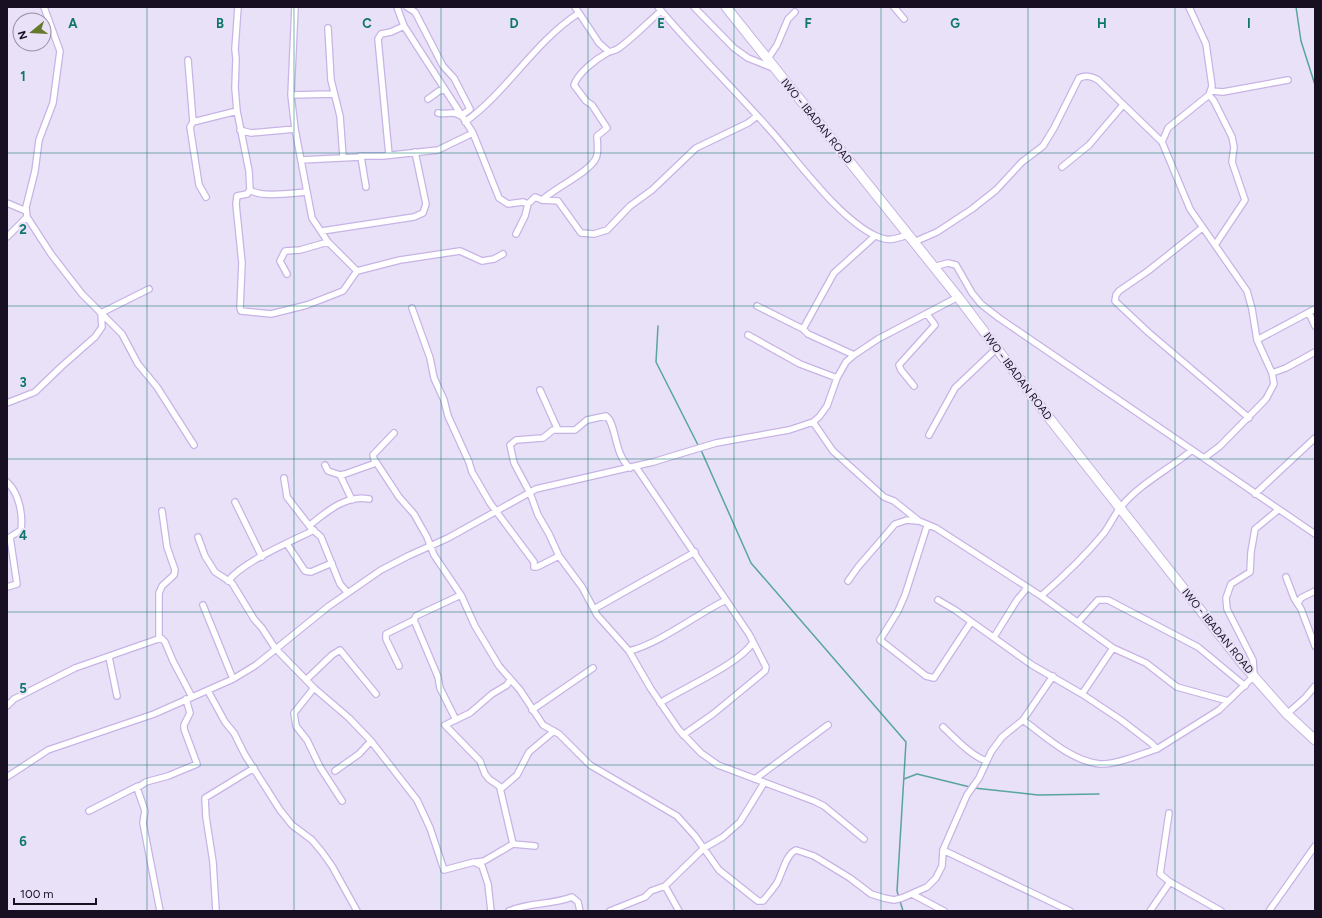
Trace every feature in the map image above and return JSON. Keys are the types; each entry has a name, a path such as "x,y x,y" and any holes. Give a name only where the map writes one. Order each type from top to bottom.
{"main road":[{"name":"IWO - IBADAN ROAD","path":"726,7 958,297 998,348 1050,419 1254,676 1287,714 1315,740"}],"street":[{"path":"44,7 60,52 54,95 39,140 27,214 31,226 82,294 122,334 138,364 157,387 194,445"},
{"path":"238,7 235,49 237,111 249,171 250,190 247,194 237,196 236,204 242,263 241,311 271,314 307,305 343,291 357,271 400,260 460,251 482,261 494,259 503,254"},
{"path":"295,7 291,95 295,129 312,218 328,242 357,271"},
{"path":"397,7 404,26 473,133 499,198 508,204 523,202 528,204"},
{"path":"406,7 415,12 443,66 454,78 461,90 470,109 461,116"},
{"path":"575,7 600,43 609,52"},
{"path":"694,7 734,48 748,58 774,68"},
{"path":"894,7 904,19"},
{"path":"1189,7 1206,44 1212,77 1210,93 1232,137 1234,146 1232,162 1245,200 1215,245"},
{"path":"542,200 552,190 593,164 597,156 597,136 607,128 592,106 586,101 574,85 576,80 609,52 617,50 660,9 819,187 860,226 875,236 890,241 911,239 937,232 972,209 996,190 1022,162 1042,146 1054,128 1079,78 1083,76 1091,76 1162,142 1182,192 1202,228 1246,291 1252,309 1257,340 1272,373 1274,384 1272,390 1248,418 1204,458"},
{"path":"767,60 777,45 788,19 795,12"},
{"path":"465,122 481,110 554,31 579,13"},
{"path":"390,155 378,39 381,34 392,32 404,26"},
{"path":"328,28 331,80 340,116 343,157"},
{"path":"188,60 193,122 190,127 190,133 199,185 206,197"},
{"path":"1162,142 1168,128 1210,93 1288,80"},
{"path":"428,99 439,91 444,90"},
{"path":"291,95 334,94"},
{"path":"1062,167 1089,145 1123,105"},
{"path":"193,122 237,111"},
{"path":"438,113 442,114 452,112 461,116"},
{"path":"516,234 525,216 528,204 535,197 542,200 558,201 581,233 601,233 607,230 630,206 652,190 696,148 748,123 757,116"},
{"path":"240,130 251,132 295,129"},
{"path":"301,160 390,155 438,150 473,133"},
{"path":"322,231 414,217 423,213 426,204 416,152"},
{"path":"360,156 366,187"},
{"path":"250,190 254,193 263,195 307,192"},
{"path":"7,203 27,214"},
{"path":"7,237 27,214"},
{"path":"1202,228 1148,271 1119,291 1116,294 1115,301 1148,332 1248,418"},
{"path":"803,329 834,273 875,236"},
{"path":"287,274 280,260 285,251 300,250 328,242"},
{"path":"933,267 948,263 956,264 972,293 981,304 999,318 1315,534"},
{"path":"101,313 149,289"},
{"path":"7,777 48,750 154,714 205,690 208,691 233,678 256,665 275,648 381,570 497,512 530,492 544,486 595,477 716,443 789,430 813,422 819,417 827,406 837,378 846,362 854,355 878,339 958,297"},
{"path":"757,306 803,329 808,334 854,355"},
{"path":"412,308 430,358 434,378 444,400 448,416 472,472 497,512 534,562 534,567 537,567 559,556"},
{"path":"1257,340 1315,309"},
{"path":"7,403 35,392 95,337 102,327 101,313"},
{"path":"1309,313 1315,326"},
{"path":"914,386 901,370 899,364 935,325 927,314"},
{"path":"748,335 800,364 837,378"},
{"path":"929,435 955,388 998,348"},
{"path":"1272,373 1286,368 1315,352"},
{"path":"540,390 558,430"},
{"path":"683,735 712,714 765,671 766,666 753,642 695,552 633,467 623,462 614,438 611,421 606,416 587,420 575,430 568,432 553,430 539,439 532,438 516,440 510,445 514,463 530,492 538,515 550,534 559,556 582,587 594,609 629,651 660,703 683,735 718,765 764,783 796,793 819,803 864,839"},
{"path":"813,422 833,451 843,461 873,485 884,497 894,501 919,521 927,526 936,528 1041,596 1113,648 1146,663 1177,688 1228,701"},
{"path":"394,433 373,455 376,463 399,497 414,514 427,537 429,546 460,595 475,626 499,666 520,690 543,725 554,731 590,765 677,816 704,848 719,870 758,901 763,901 777,884 791,854 796,850 814,856 850,878 871,894 894,900 927,887 936,878 942,866 943,850 967,795 979,778 986,761 1002,737 1023,720 1053,676"},
{"path":"1255,494 1315,438"},
{"path":"1041,596 1084,555 1108,528 1121,507 1159,473 1175,464 1192,450"},
{"path":"325,466 328,471 340,475 376,463"},
{"path":"340,475 352,500"},
{"path":"284,478 287,497 321,537 340,584 348,593"},
{"path":"7,482 20,508 22,522 21,530 9,537 17,584 7,587"},
{"path":"310,525 329,510 359,497 369,499"},
{"path":"235,502 262,557"},
{"path":"1023,720 1057,745 1079,758 1100,764 1124,760 1156,749 1219,710 1254,676 1253,660 1227,609 1226,598 1231,584 1250,572 1251,552 1256,529 1278,510"},
{"path":"159,638 159,593 162,586 174,574 175,570 167,547 162,511"},
{"path":"848,581 895,524 908,520 919,521"},
{"path":"927,526 905,595 898,611 880,640 926,676 934,678 972,622"},
{"path":"228,581 236,572 314,530"},
{"path":"198,537 205,556 215,572 232,584 254,619 262,628 275,648 307,679 314,688 349,718 371,741 416,800 430,828 444,870 465,863 484,861 513,844 535,846"},
{"path":"287,544 305,571 311,572 332,563"},
{"path":"594,609 695,552"},
{"path":"1286,577 1315,646"},
{"path":"994,637 1017,600 1027,588"},
{"path":"1298,603 1301,598 1315,591"},
{"path":"399,666 386,639 386,634 414,620 416,616 460,595"},
{"path":"629,651 637,649 664,635 705,610 726,600"},
{"path":"938,600 994,637 1032,665 1053,676 1121,720 1151,743 1156,749"},
{"path":"1078,622 1098,600 1108,600 1198,647 1245,686"},
{"path":"203,605 233,678"},
{"path":"414,620 438,677 440,688 456,720"},
{"path":"7,706 14,699 75,668 159,638"},
{"path":"89,811 139,786 197,764 184,729 190,713 189,698 165,642 159,638"},
{"path":"660,703 729,664 751,646 753,642"},
{"path":"1082,694 1113,648"},
{"path":"307,679 332,655 340,650 376,694"},
{"path":"109,657 116,696"},
{"path":"532,710 593,668"},
{"path":"510,680 507,685 492,694 470,713 445,725 447,729 480,762 485,774 500,788 513,844"},
{"path":"1287,714 1305,698 1315,686"},
{"path":"314,688 294,712 296,726 307,740 320,767 342,802"},
{"path":"208,691 280,810 292,825 312,840 322,852 332,866 357,911"},
{"path":"754,779 828,725"},
{"path":"943,727 981,760 986,761"},
{"path":"500,788 517,775 530,752 554,731"},
{"path":"335,771 359,754 371,741"},
{"path":"216,911 214,862 206,816 205,798 254,768"},
{"path":"610,911 645,897 651,891 665,886 704,848 723,837 740,822 764,783"},
{"path":"139,786 137,791 145,810 143,823 160,911"},
{"path":"1169,813 1160,874 1170,882 1221,911"},
{"path":"1269,911 1315,846"},
{"path":"943,850 1069,911"},
{"path":"477,862 485,872 491,911"},
{"path":"1150,911 1170,882"},
{"path":"665,886 679,911"},
{"path":"912,894 944,911"},
{"path":"508,911 525,906 564,900 572,897 578,902 580,911"}],"waterway":[{"path":"1296,7 1301,41 1315,85"},
{"path":"658,326 656,362 699,447"},
{"path":"701,450 751,563 906,742 897,891 899,898"},
{"path":"904,779 917,774 970,787"},
{"path":"974,788 1038,795 1099,794"},
{"path":"900,901 903,911"}]}
